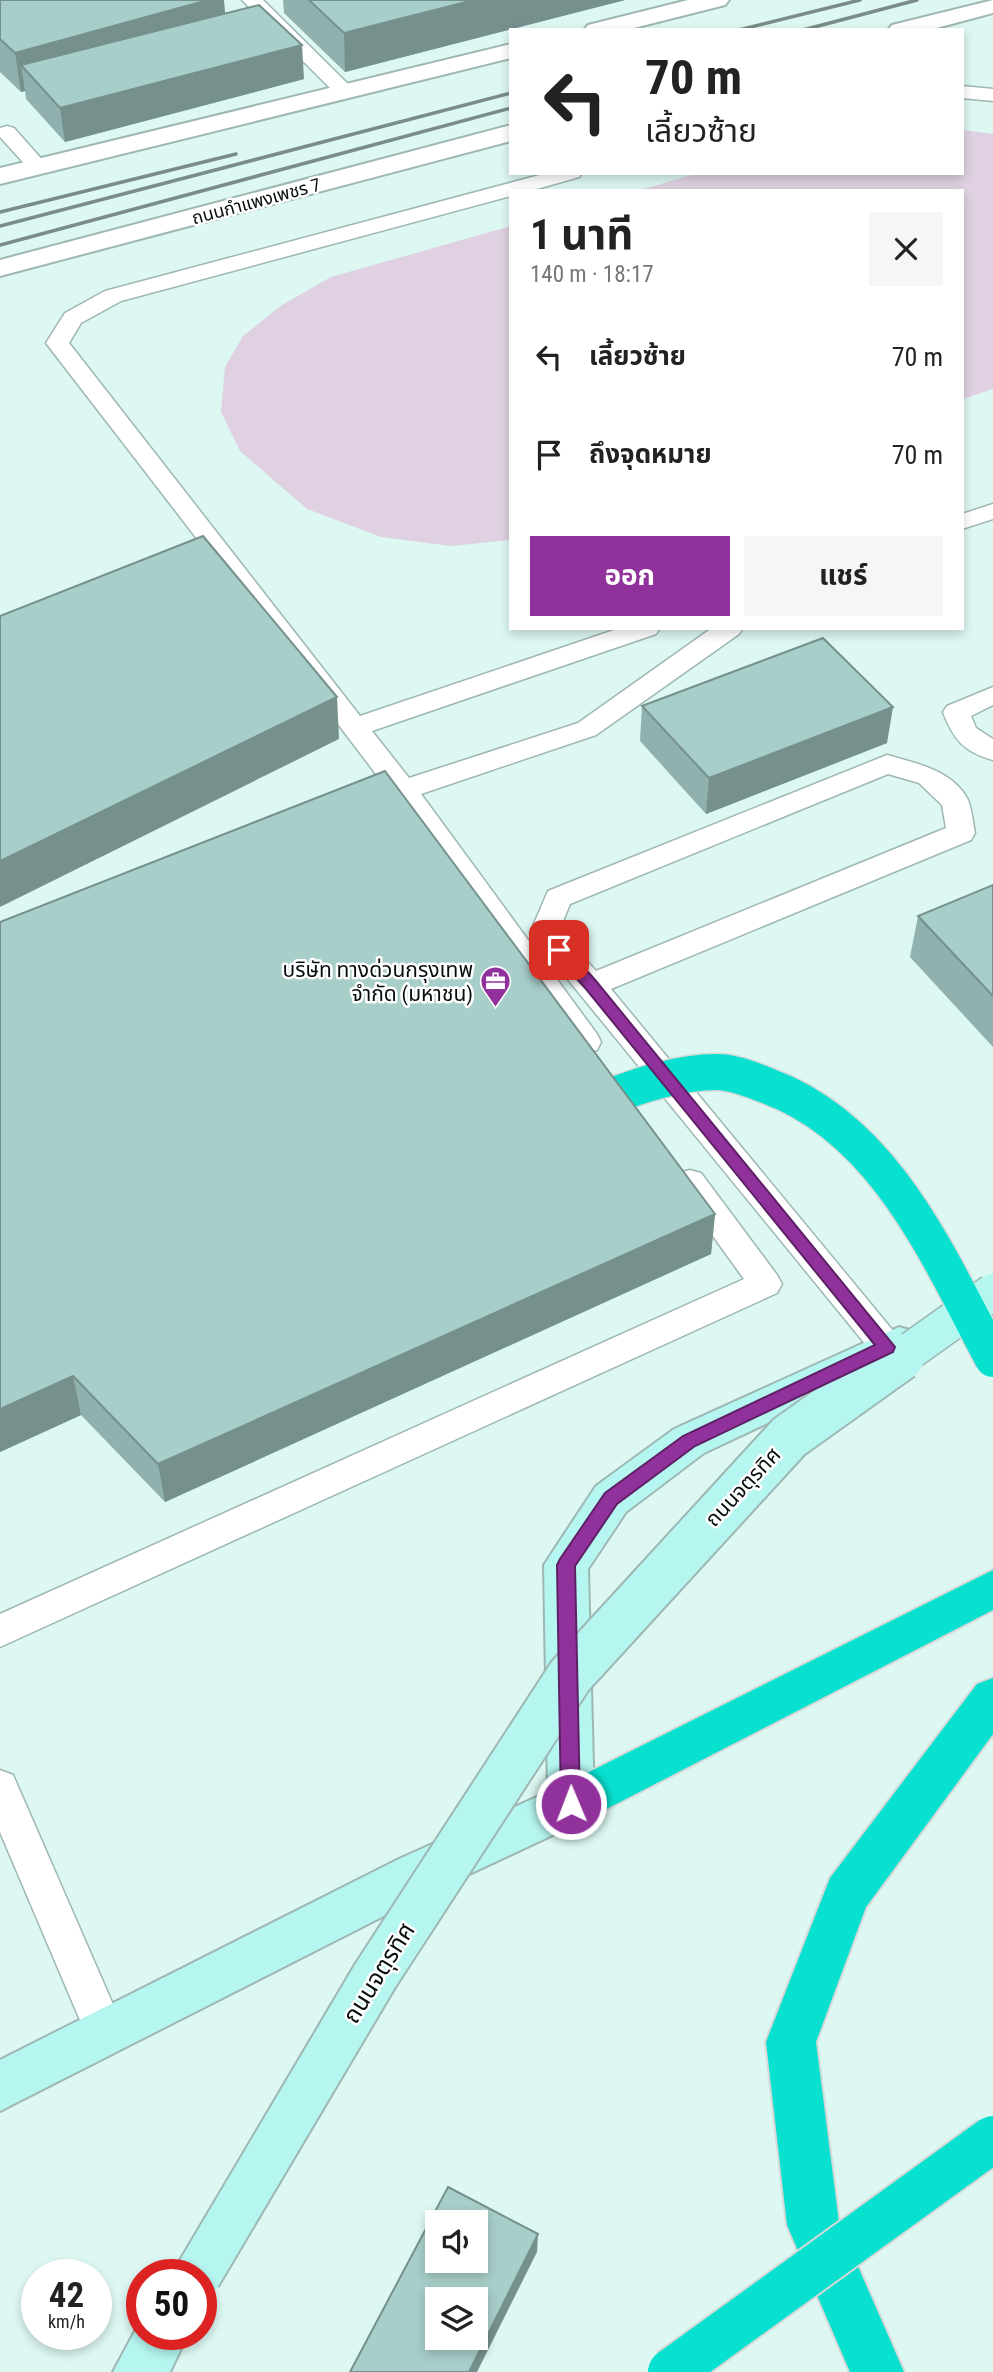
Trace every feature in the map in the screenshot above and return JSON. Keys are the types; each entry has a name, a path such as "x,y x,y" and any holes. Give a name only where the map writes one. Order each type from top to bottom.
{"highway":[{"path":"600,1075 653,1080 719,1072 775,1085 824,1111 857,1141 909,1208 993,1359"},
{"path":"571,1804 993,1589"},
{"path":"877,2372 813,2225 791,2042 847,1894 993,1698"},
{"path":"671,2372 993,2138"}],"main road":[{"name":"ถนนจตุรทิศ","path":"208,2259 376,1976 570,1676 789,1437 993,1292"},
{"path":"0,2086 415,1875 571,1804 566,1565 611,1499 689,1441 887,1347 993,1309"},
{"path":"140,2372 153,2350"}],"street":[{"path":"604,28 718,0"},
{"path":"908,28 993,6"},
{"path":"0,176 509,51"},
{"name":"ถนนกำแพงเพชร 7","path":"0,268 509,134"}],"lane":[{"path":"252,0 345,92"},
{"path":"964,92 993,95"},
{"path":"2,130 37,167"},
{"path":"512,189 565,175"},
{"path":"509,190 113,296 73,318 57,343 403,790 600,1075 646,1123"},
{"path":"964,521 993,511"},
{"path":"158,580 223,556"},
{"path":"355,727 641,630"},
{"path":"403,790 587,729 727,630"},
{"path":"993,695 956,712 964,733 993,751"},
{"path":"591,985 961,833 955,802 929,777 887,764 558,898 544,933 591,985 887,1347"},
{"path":"0,1631 766,1284 670,1155"},
{"path":"0,1787 105,2032"}],"shaded area":[{"path":"964,130 993,134 993,389 964,399 964,189 644,189 691,175 964,175"},
{"path":"509,227 509,540 451,546 381,537 307,509 240,451 221,412 225,367 243,336 282,305 331,277"}],"building":[{"path":"0,0 208,0 15,53 0,39"},
{"path":"309,0 474,0 344,33"},
{"path":"259,5 302,45 60,108 21,65"},
{"path":"203,536 337,697 0,861 0,616"},
{"path":"823,638 893,707 709,778 642,706"},
{"path":"385,771 715,1214 158,1464 73,1376 0,1409 0,922"},
{"path":"993,885 993,996 918,916"},
{"path":"448,2187 538,2234 488,2334 488,2287 425,2287 425,2350 480,2350 469,2372 350,2372 425,2230 425,2273 488,2273 488,2210 436,2210"}],"railway":[{"path":"747,28 860,0"},
{"path":"811,28 917,0"},
{"path":"0,226 509,94"},
{"path":"0,245 509,109"},
{"path":"0,212 236,154"}],"place":[{"name":"บริษัท ทางด่วนกรุงเทพ จำกัด (มหาชน)","path":"496,1009"}],"route":[{"path":"559,950 591,985 887,1347 689,1441 611,1499 566,1565 571,1804"}]}
